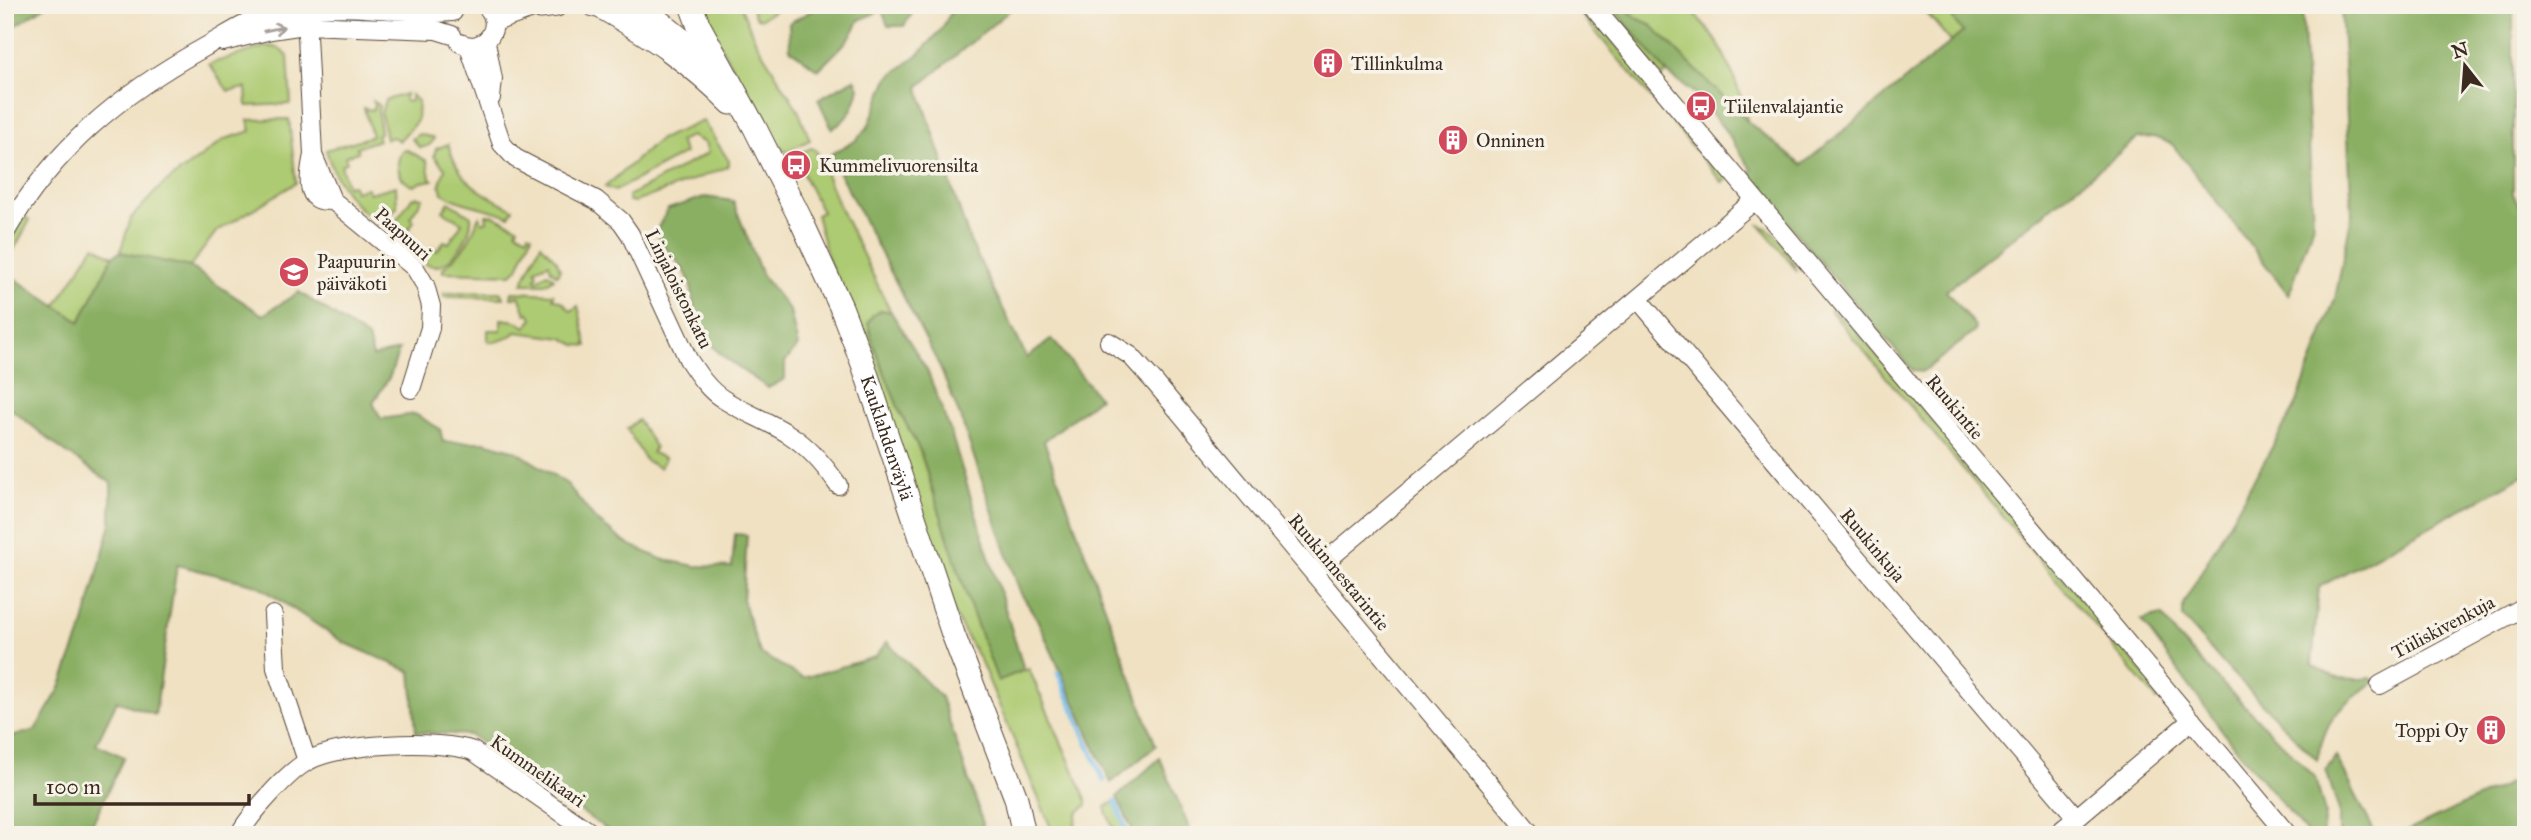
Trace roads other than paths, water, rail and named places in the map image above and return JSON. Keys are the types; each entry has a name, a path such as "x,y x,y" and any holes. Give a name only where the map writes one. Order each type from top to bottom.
{"main road":[{"path":"594,5 657,40 682,58 755,128"},
{"path":"639,6 659,5"},
{"name":"Kauklahdenväylä","path":"691,5 698,24 800,218 858,352 953,634 1016,798 1037,835"},
{"name":"Kauklahdenväylä","path":"639,6 698,51 732,89"},
{"name":"Kauklahdenväylä","path":"1016,798 1024,835"}],"street":[{"path":"456,8 449,23 452,34 456,40 478,44 494,30 495,22 490,9 485,5"},
{"name":"Ruukintie","path":"1592,5 2288,835"},
{"path":"495,22 547,6"},
{"path":"306,17 333,7 436,13 456,8"},
{"path":"5,233 31,191 58,158 90,126 129,93 244,23 284,11 306,17 436,30 452,34"},
{"name":"Paapuuri","path":"306,17 313,155 332,200 415,268 425,285 431,306 430,328 411,389"},
{"name":"Linjaloistonkatu","path":"478,44 489,108 502,144 515,158 610,209 630,234 688,359 705,383 722,399 776,426 799,441 827,468 838,485"},
{"path":"1313,572 1755,200"},
{"name":"Ruukinkuja","path":"1638,299 2076,817"},
{"name":"Ruukinmestarintie","path":"1109,342 1131,356 1532,835"},
{"name":"Tiiliskivenkuja","path":"2381,685 2526,606"},
{"path":"273,615 276,668 307,761"},
{"path":"2056,835 2192,720"},
{"name":"Kummelikaari","path":"239,835 247,819 307,761 327,754 400,743 459,747 494,764 594,835"}],"waterway":[{"path":"1058,673 1104,781"},
{"path":"1115,801 1129,835"}],"place":[{"name":"Tillinkulma","path":"1328,63"},
{"name":"Tiilenvalajantie","path":"1701,106"},
{"name":"Onninen","path":"1453,140"},
{"name":"Kummelivuorensilta","path":"796,165"},
{"name":"Paapuurin päiväkoti","path":"294,272"},
{"name":"Toppi Oy","path":"2491,730"}]}
